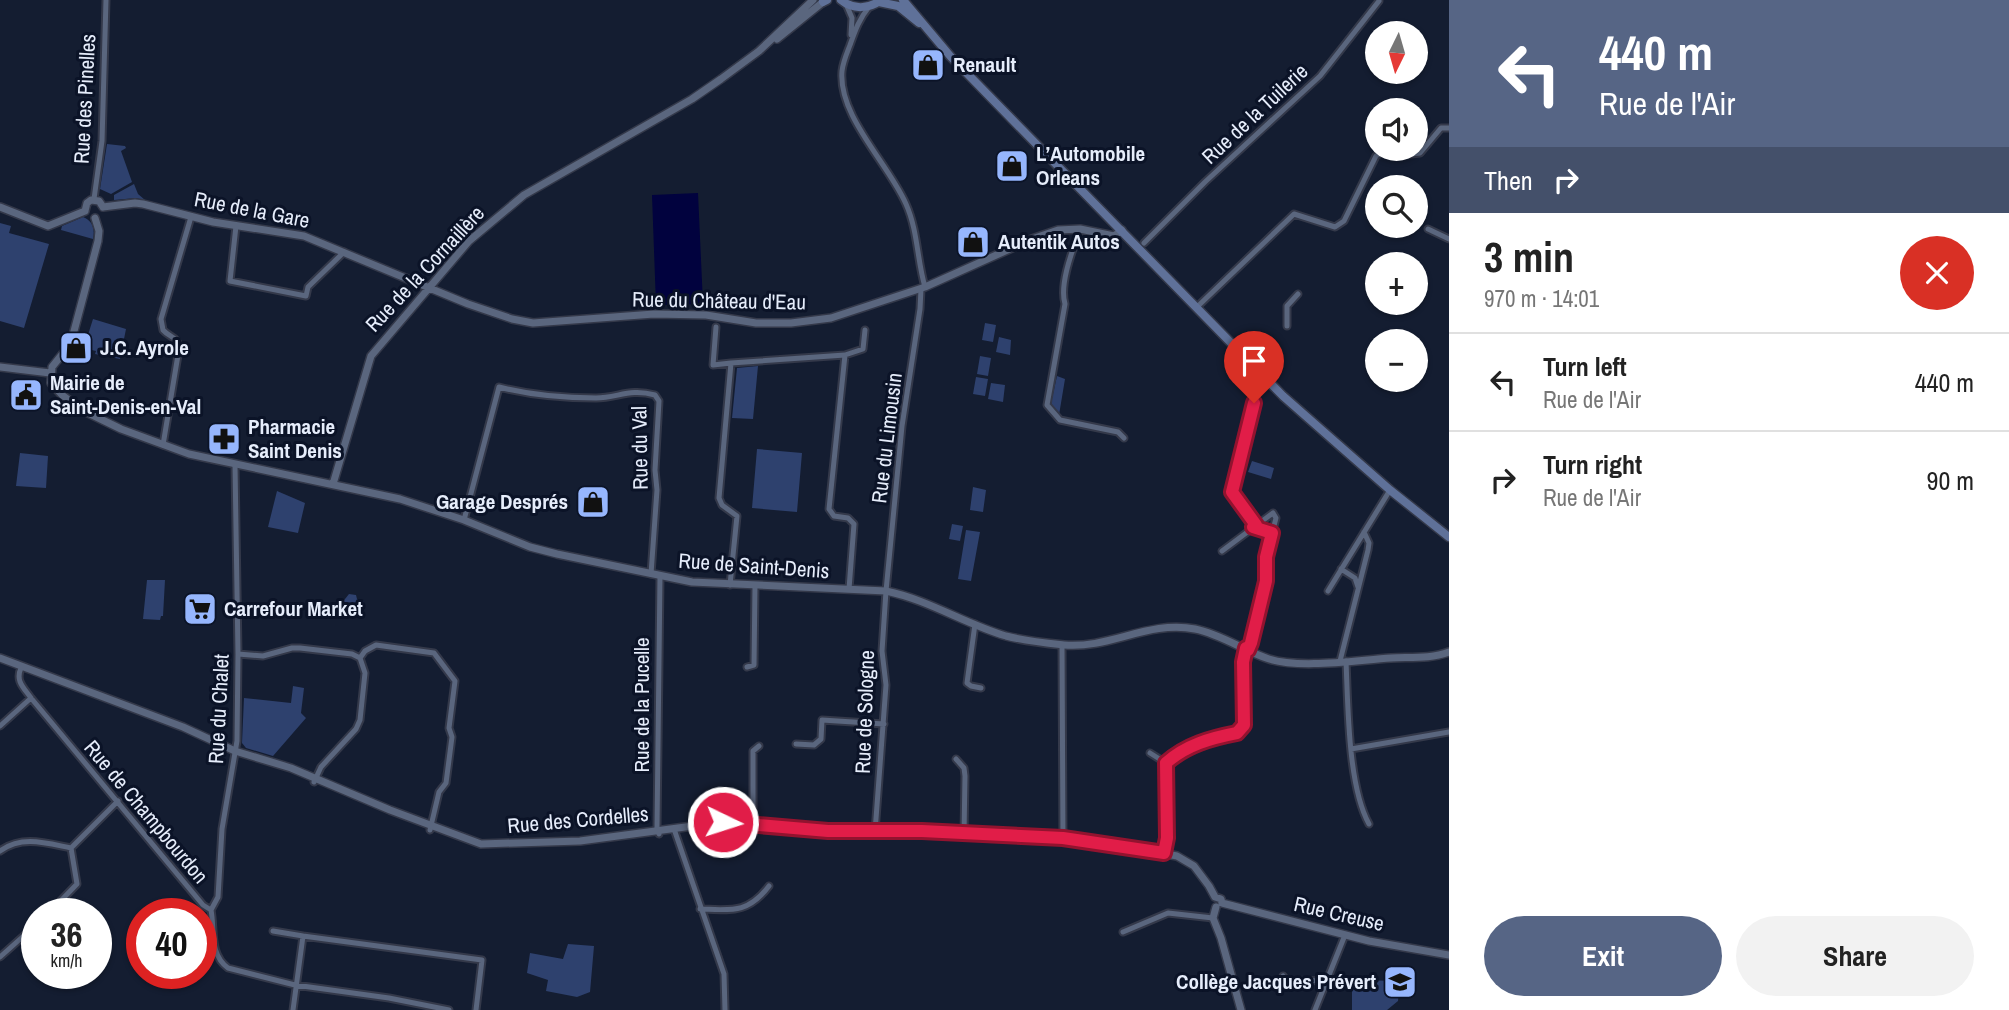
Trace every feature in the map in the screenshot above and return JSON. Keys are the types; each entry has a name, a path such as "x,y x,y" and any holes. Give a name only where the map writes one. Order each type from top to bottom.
{"main road":[{"path":"903,0 922,25 1283,396 1449,537"},
{"path":"844,2 854,7 869,7 880,1 892,4 922,25"}],"street":[{"name":"Rue des Pinelles","path":"94,200 102,141 106,0"},
{"name":"Rue de la Cornaillère","path":"762,48 813,0"},
{"name":"Rue de la Cornaillère","path":"333,484 371,356 469,241 513,202 692,99 825,1"},
{"name":"Rue de la Tuilerie","path":"1144,243 1205,181 1320,76 1379,1"},
{"path":"844,2 852,18 849,48"},
{"path":"849,48 860,19 869,7"},
{"name":"Rue du Limousin","path":"849,48 842,72 845,100 898,186 907,207 916,237 923,288 901,426 886,591"},
{"path":"1428,143 1441,128 1449,128"},
{"path":"1197,307 1294,214 1335,227 1344,221 1374,161"},
{"path":"94,200 101,202 103,207 101,215 95,218 85,211 87,203 94,200"},
{"name":"Rue de la Gare","path":"103,207 135,202 191,217 304,236 428,287"},
{"path":"0,207 48,226 85,211"},
{"path":"163,445 179,342 163,330 160,319 191,217"},
{"path":"0,367 50,373 55,362 68,347 98,241 99,231 95,218"},
{"path":"236,226 230,281 306,296 309,287 344,252"},
{"path":"1080,229 1071,253 1062,297 1065,304 1047,405 1060,420 1118,432 1124,438"},
{"name":"Rue du Château d'Eau","path":"428,287 512,319 533,323 654,314 706,315 756,323 791,323 831,318 923,288 1058,230 1080,229 1114,236 1122,230"},
{"path":"1428,229 1449,239"},
{"path":"1287,326 1287,306 1298,294"},
{"path":"716,327 713,365 845,355 863,349 865,330"},
{"path":"845,355 828,509 834,516 848,518 854,524 849,589"},
{"path":"730,585 737,516 722,505 719,498 731,363"},
{"name":"Rue de Saint-Denis","path":"50,373 53,386 74,405 97,418 163,445 235,465 400,499 538,549 660,576 730,585 886,591 906,595 1006,635 1062,645 1091,645 1147,629 1173,627 1210,633 1267,658 1290,663 1427,657 1449,652"},
{"path":"1264,376 1260,381 1232,492 1254,526 1272,533"},
{"name":"Rue du Val","path":"464,520 499,387 540,395 598,398 627,392 655,395 659,401 654,470 657,490 651,574"},
{"name":"Rue du Chalet","path":"217,899 222,829 235,751 239,654 235,465"},
{"path":"1328,591 1390,489"},
{"path":"1166,763 1184,749 1211,738 1237,733 1243,728 1243,662 1266,581 1266,557 1276,517 1273,513 1222,551"},
{"path":"1364,532 1369,543 1343,661 1351,750 1361,810 1369,824"},
{"path":"1342,569 1355,578 1358,590"},
{"name":"Rue de la Pucelle","path":"658,833 660,576"},
{"path":"747,667 754,665 755,586"},
{"name":"Rue de Sologne","path":"875,832 886,685 883,651 886,591"},
{"path":"975,624 967,683 981,688"},
{"path":"360,658 365,651 376,645 434,653 455,681 446,783 439,792 431,828"},
{"path":"1062,645 1063,840"},
{"path":"239,654 263,656 300,648 352,654 360,658 365,673 360,720 356,729 321,767 314,780"},
{"name":"Rue des Cordelles","path":"0,658 183,727 235,751 431,828 489,845 580,841 658,833 723,822 828,831 964,834 1063,840 1185,860 1194,866 1209,886 1215,897 1211,902 1219,905"},
{"name":"Rue de Champbourdon","path":"22,668 19,681 197,898"},
{"path":"0,726 32,698"},
{"path":"796,744 814,745 821,739 822,720 884,724"},
{"path":"1351,750 1449,732"},
{"path":"753,826 753,751 759,746"},
{"path":"1150,753 1166,763"},
{"path":"956,759 964,768 965,776 964,834"},
{"path":"1164,855 1167,838 1166,763"},
{"path":"71,848 118,801"},
{"path":"674,829 724,974 725,1010"},
{"path":"0,851 7,846 27,841 71,848"},
{"path":"63,898 77,884 71,848"},
{"path":"700,909 739,910 762,895 769,886"},
{"path":"1219,905 1213,918 1241,1010"},
{"name":"Rue Creuse","path":"1219,905 1345,935 1449,955"},
{"path":"1123,932 1168,913 1213,918"},
{"path":"273,931 482,960 476,1010"},
{"path":"1315,1010 1345,935"},
{"path":"293,1010 303,936"},
{"path":"0,957 21,938"},
{"name":"Rue de Champbourdon","path":"217,953 220,962 228,968 295,985 389,998 449,1010"},
{"path":"1283,976 1286,980 1327,981"}],"shaded area":[{"path":"107,144 125,146 121,151 132,182 111,194 100,189"},
{"path":"134,184 138,194 145,200 114,200 114,195"},
{"path":"698,193 703,304 656,305 652,195"},
{"path":"83,217 93,226 93,239 61,230 62,226"},
{"path":"0,223 11,226 9,233 49,244 24,328 0,321"},
{"path":"93,319 126,329 120,359 95,354 96,351 87,349 89,342 86,341"},
{"path":"985,323 996,325 993,342 982,340"},
{"path":"999,337 1011,340 1010,355 996,352"},
{"path":"980,356 991,358 988,376 977,374"},
{"path":"758,366 753,419 732,418 737,368"},
{"path":"1057,376 1065,379 1059,415 1051,403"},
{"path":"976,377 988,379 985,396 973,394"},
{"path":"991,383 1005,385 1003,402 988,399"},
{"path":"757,449 802,453 797,512 752,508"},
{"path":"20,453 48,456 46,488 16,486"},
{"path":"1252,461 1274,468 1271,479 1248,472"},
{"path":"973,487 986,490 983,512 970,510"},
{"path":"277,491 305,503 298,533 268,527"},
{"path":"952,524 963,526 960,541 949,539"},
{"path":"966,530 980,532 971,581 958,579"},
{"path":"147,580 165,580 163,616 160,620 143,619"},
{"path":"349,594 364,601 362,607 343,608 341,604"},
{"path":"293,686 304,688 301,713 306,718 273,756 246,748 242,743 244,698 291,703"},
{"path":"568,944 594,946 590,992 577,997 546,991 548,980 527,973 530,953 563,959"},
{"path":"1352,980 1400,981 1398,1001 1387,1010 1352,1010"}],"place":[{"name":"Renault","path":"928,65"},
{"name":"L’Automobile Orleans","path":"1012,166"},
{"name":"Autentik Autos","path":"973,242"},
{"name":"J.C. Ayrole","path":"76,348"},
{"name":"Mairie de Saint-Denis-en-Val","path":"26,395"},
{"name":"Pharmacie Saint Denis","path":"224,439"},
{"name":"Garage Després","path":"593,502"},
{"name":"Carrefour Market","path":"200,609"},
{"name":"Collège Jacques Prévert","path":"1400,982"}],"route":[{"path":"723,822 828,831 922,831 1087,839 1164,853 1167,838 1166,763 1184,749 1211,738 1237,733 1244,725 1243,662 1246,648 1248,650 1251,643 1268,573 1266,557 1272,533 1253,527 1256,525 1232,492 1254,403"}]}
